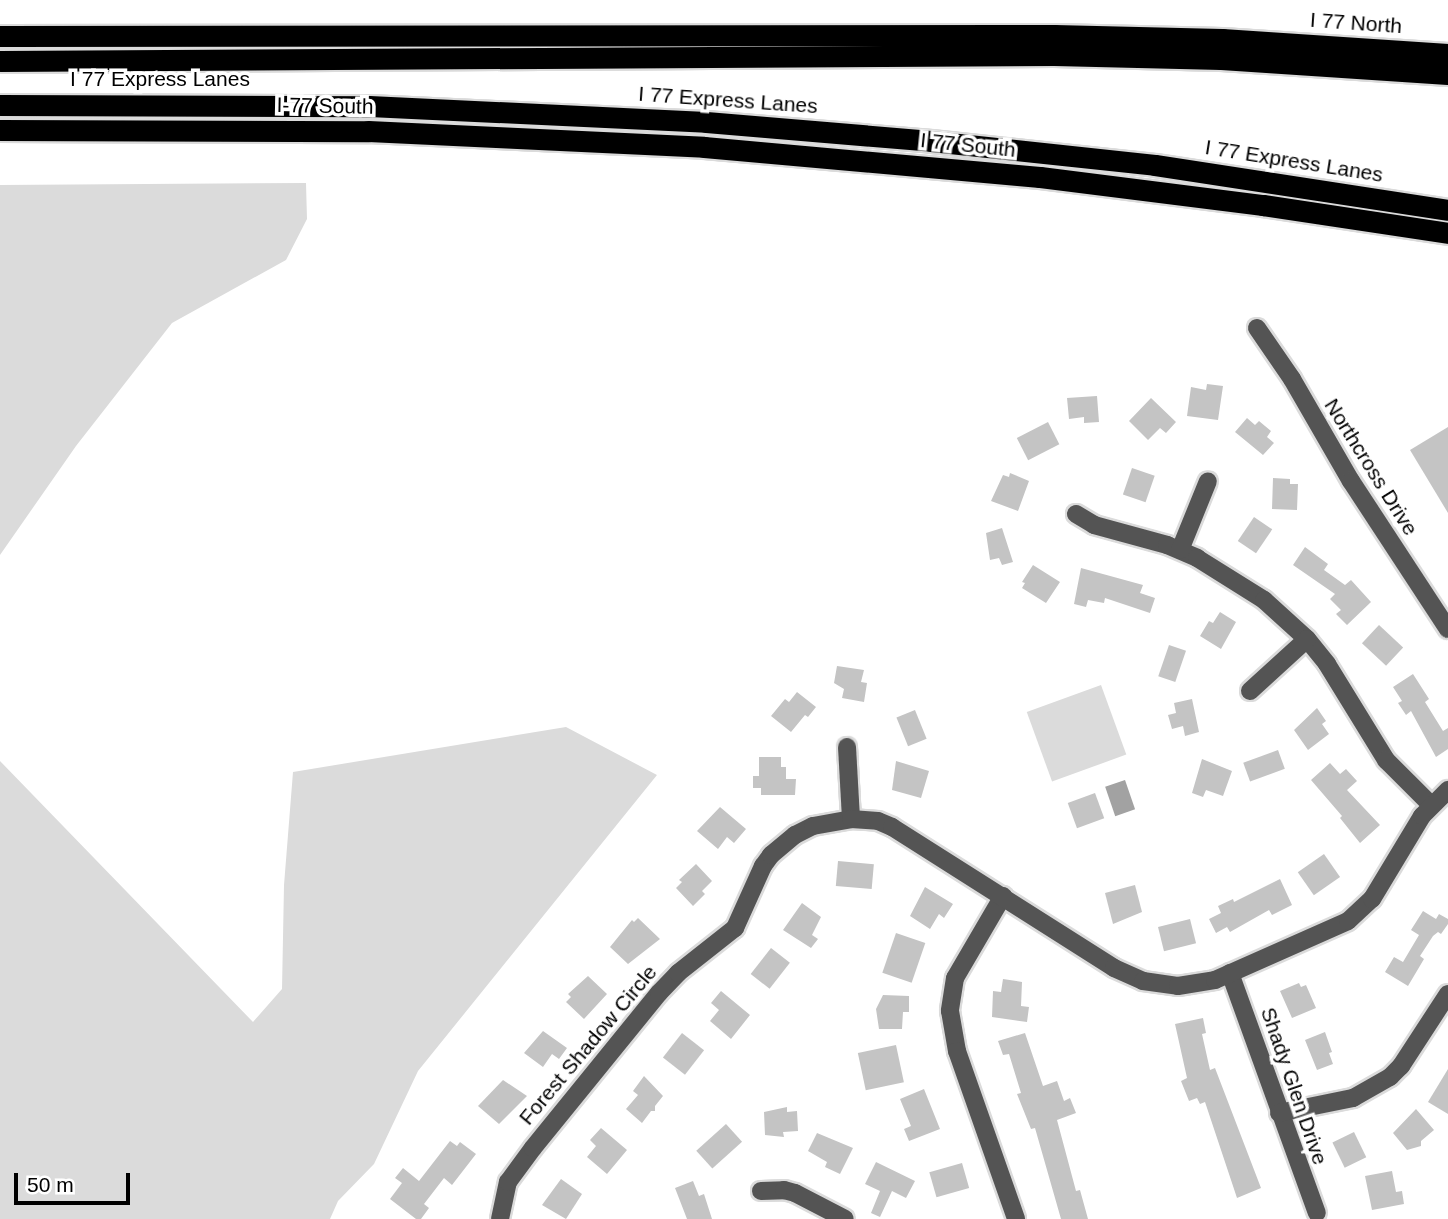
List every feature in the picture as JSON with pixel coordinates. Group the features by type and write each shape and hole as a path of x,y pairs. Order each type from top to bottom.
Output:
{"highway":[{"name":"I 77 North","path":"0,36 1030,35 1222,39 1448,54"},
{"name":"I 77 Express Lanes","path":"0,61 1054,54 1221,59 1448,74"},
{"name":"I 77 Express Lanes","path":"0,105 256,104 594,115 906,138 1266,180 1448,210"},
{"path":"256,104 481,135"},
{"name":"I-77 South","path":"0,130 255,129 481,135"},
{"name":"I 77 South","path":"481,135 705,147 953,168 1152,190 1448,233"}],"street":[{"name":"Northcross Drive","path":"1257,328 1292,379 1351,481 1448,629"},
{"path":"1180,550 1208,481"},
{"path":"1076,514 1094,525 1180,550 1245,586 1307,639 1327,664 1386,760 1430,804"},
{"path":"1250,691 1307,639"},
{"path":"847,747 850,819"},
{"name":"Forest Shadow Circle","path":"500,1219 508,1182 533,1148 659,993 678,973 735,928 763,866 772,855 783,844 813,826 850,819 878,821 1003,896 1114,968 1143,981 1187,985 1230,973 1348,922 1372,899 1430,804 1448,790"},
{"path":"1003,896 956,978 950,1012 957,1051 1011,1218"},
{"name":"Shady Glen Drive","path":"1230,973 1317,1213"},
{"path":"1279,1113 1353,1098 1390,1077 1401,1066 1448,994"},
{"path":"761,1191 784,1190 794,1193 845,1219"}],"shaded area":[{"path":"306,183 307,219 286,260 172,323 76,446 0,555 0,185"},
{"path":"1101,685 1126,755 1052,782 1027,712"},
{"path":"566,727 657,775 418,1071 374,1164 338,1201 330,1219 0,1219 0,761 253,1022 282,989 284,885 293,772"},
{"path":"1125,780 1135,809 1115,816 1105,787"}],"building":[{"path":"1207,384 1223,386 1218,420 1187,416 1191,387 1206,390"},
{"path":"1097,396 1099,422 1084,423 1084,417 1069,419 1067,398"},
{"path":"1151,398 1176,422 1166,433 1160,428 1148,440 1129,421"},
{"path":"1247,418 1255,425 1259,421 1271,431 1267,437 1274,443 1263,455 1235,432"},
{"path":"1048,422 1059,444 1028,460 1017,438"},
{"path":"1448,427 1448,513 1410,450"},
{"path":"1132,468 1155,476 1146,502 1123,494"},
{"path":"1010,473 1029,481 1018,511 991,501 1003,475 1009,477"},
{"path":"1273,478 1290,479 1290,484 1298,484 1297,510 1272,509"},
{"path":"1254,517 1272,529 1256,553 1238,541"},
{"path":"1002,528 1013,562 1002,565 999,558 990,560 986,533"},
{"path":"1305,547 1328,564 1324,570 1345,585 1351,580 1371,602 1347,625 1336,614 1341,610 1330,599 1335,594 1293,565"},
{"path":"1033,565 1060,582 1046,603 1022,588 1025,583 1022,582"},
{"path":"1081,568 1143,585 1140,593 1155,598 1150,613 1105,598 1104,603 1088,600 1086,607 1074,604"},
{"path":"1220,612 1236,622 1221,649 1200,636 1209,621 1213,623"},
{"path":"1379,625 1403,648 1386,666 1362,643"},
{"path":"1169,645 1186,651 1175,682 1158,676"},
{"path":"837,666 864,670 861,682 867,683 864,702 842,698 844,689 834,683"},
{"path":"1413,674 1429,699 1425,702 1443,731 1448,728 1448,749 1436,757 1411,711 1406,715 1398,703 1402,701 1393,687"},
{"path":"797,692 816,707 808,717 805,715 791,732 771,716 785,699 789,702"},
{"path":"1192,699 1199,732 1185,736 1183,726 1172,729 1168,715 1176,713 1174,703"},
{"path":"1317,708 1326,721 1322,724 1329,734 1308,750 1294,730"},
{"path":"915,710 927,739 908,746 896,717"},
{"path":"1278,750 1285,769 1250,781 1243,763"},
{"path":"759,757 781,757 781,767 786,767 786,779 796,779 795,795 761,795 761,788 753,788 753,776 759,776"},
{"path":"1202,759 1232,771 1223,796 1206,790 1203,797 1192,793"},
{"path":"896,761 929,771 921,798 892,790"},
{"path":"1330,763 1340,774 1346,769 1357,781 1347,790 1380,825 1360,843 1340,818 1342,816 1311,780"},
{"path":"1095,793 1104,818 1077,828 1068,803"},
{"path":"720,807 746,829 734,843 727,837 718,849 697,831"},
{"path":"1324,854 1340,877 1314,895 1298,872"},
{"path":"838,861 874,864 872,889 836,886"},
{"path":"696,864 712,881 702,891 705,894 693,906 676,888 682,882 679,880"},
{"path":"1280,879 1292,905 1272,915 1269,910 1230,932 1227,927 1216,933 1209,919 1221,913 1218,906 1233,899 1234,902"},
{"path":"1135,885 1142,912 1113,924 1105,893"},
{"path":"925,887 953,904 944,918 939,914 930,929 910,916"},
{"path":"802,903 821,917 812,935 818,939 811,948 783,930"},
{"path":"1423,911 1436,919 1439,914 1448,919 1448,924 1441,934 1438,932 1433,936 1420,956 1424,959 1408,986 1385,972 1394,957 1403,962 1419,935 1411,930"},
{"path":"638,918 660,939 628,964 610,947 632,920 634,922"},
{"path":"1190,919 1196,943 1164,951 1158,927"},
{"path":"896,933 925,943 912,983 882,973"},
{"path":"771,948 790,963 770,989 751,974"},
{"path":"588,976 607,994 584,1019 566,1002 571,997 568,994"},
{"path":"1003,979 1022,982 1021,1006 1029,1007 1027,1022 992,1017 993,991 1001,992"},
{"path":"1299,983 1301,987 1306,985 1316,1008 1292,1018 1280,991"},
{"path":"721,991 750,1015 731,1039 710,1021 719,1010 711,1003"},
{"path":"883,995 909,996 909,1012 903,1012 902,1029 879,1029 876,1009"},
{"path":"1203,1018 1206,1033 1202,1034 1210,1070 1215,1068 1261,1188 1237,1198 1205,1102 1200,1104 1197,1098 1189,1101 1181,1081 1187,1078 1175,1024"},
{"path":"543,1031 567,1048 559,1059 552,1054 543,1067 524,1053"},
{"path":"1325,1032 1333,1064 1317,1070 1305,1040"},
{"path":"682,1033 704,1050 685,1075 663,1057"},
{"path":"1025,1033 1043,1086 1057,1081 1064,1101 1070,1098 1076,1113 1057,1120 1076,1191 1080,1190 1088,1219 1061,1219 1035,1128 1031,1129 1017,1094 1021,1093 1009,1054 1003,1055 998,1041"},
{"path":"896,1045 904,1082 866,1090 858,1053"},
{"path":"1448,1069 1448,1114 1428,1102"},
{"path":"644,1076 663,1096 655,1106 655,1111 651,1111 642,1123 626,1109 638,1095 633,1091"},
{"path":"503,1080 527,1096 499,1124 478,1106"},
{"path":"924,1089 940,1129 909,1141 904,1129 911,1126 900,1099"},
{"path":"787,1107 787,1112 797,1111 798,1131 783,1132 784,1137 765,1135 764,1112"},
{"path":"1416,1109 1434,1130 1421,1141 1421,1146 1407,1150 1393,1133"},
{"path":"726,1124 742,1142 712,1169 696,1151"},
{"path":"601,1128 627,1150 607,1174 587,1157 596,1146 590,1140"},
{"path":"1354,1132 1366,1157 1345,1168 1332,1143"},
{"path":"817,1133 853,1148 840,1174 825,1167 827,1162 808,1151"},
{"path":"450,1141 457,1146 460,1142 476,1154 452,1185 444,1178 424,1204 429,1208 421,1219 416,1219 390,1199 402,1183 395,1178 403,1168 419,1181"},
{"path":"876,1162 915,1181 906,1198 892,1191 880,1217 871,1213 880,1191 865,1184"},
{"path":"962,1163 969,1188 936,1197 929,1172"},
{"path":"1392,1171 1396,1192 1402,1191 1404,1204 1372,1210 1365,1176"},
{"path":"561,1179 582,1194 566,1219 542,1205"},
{"path":"693,1181 699,1196 704,1194 712,1219 687,1219 675,1188"}]}
